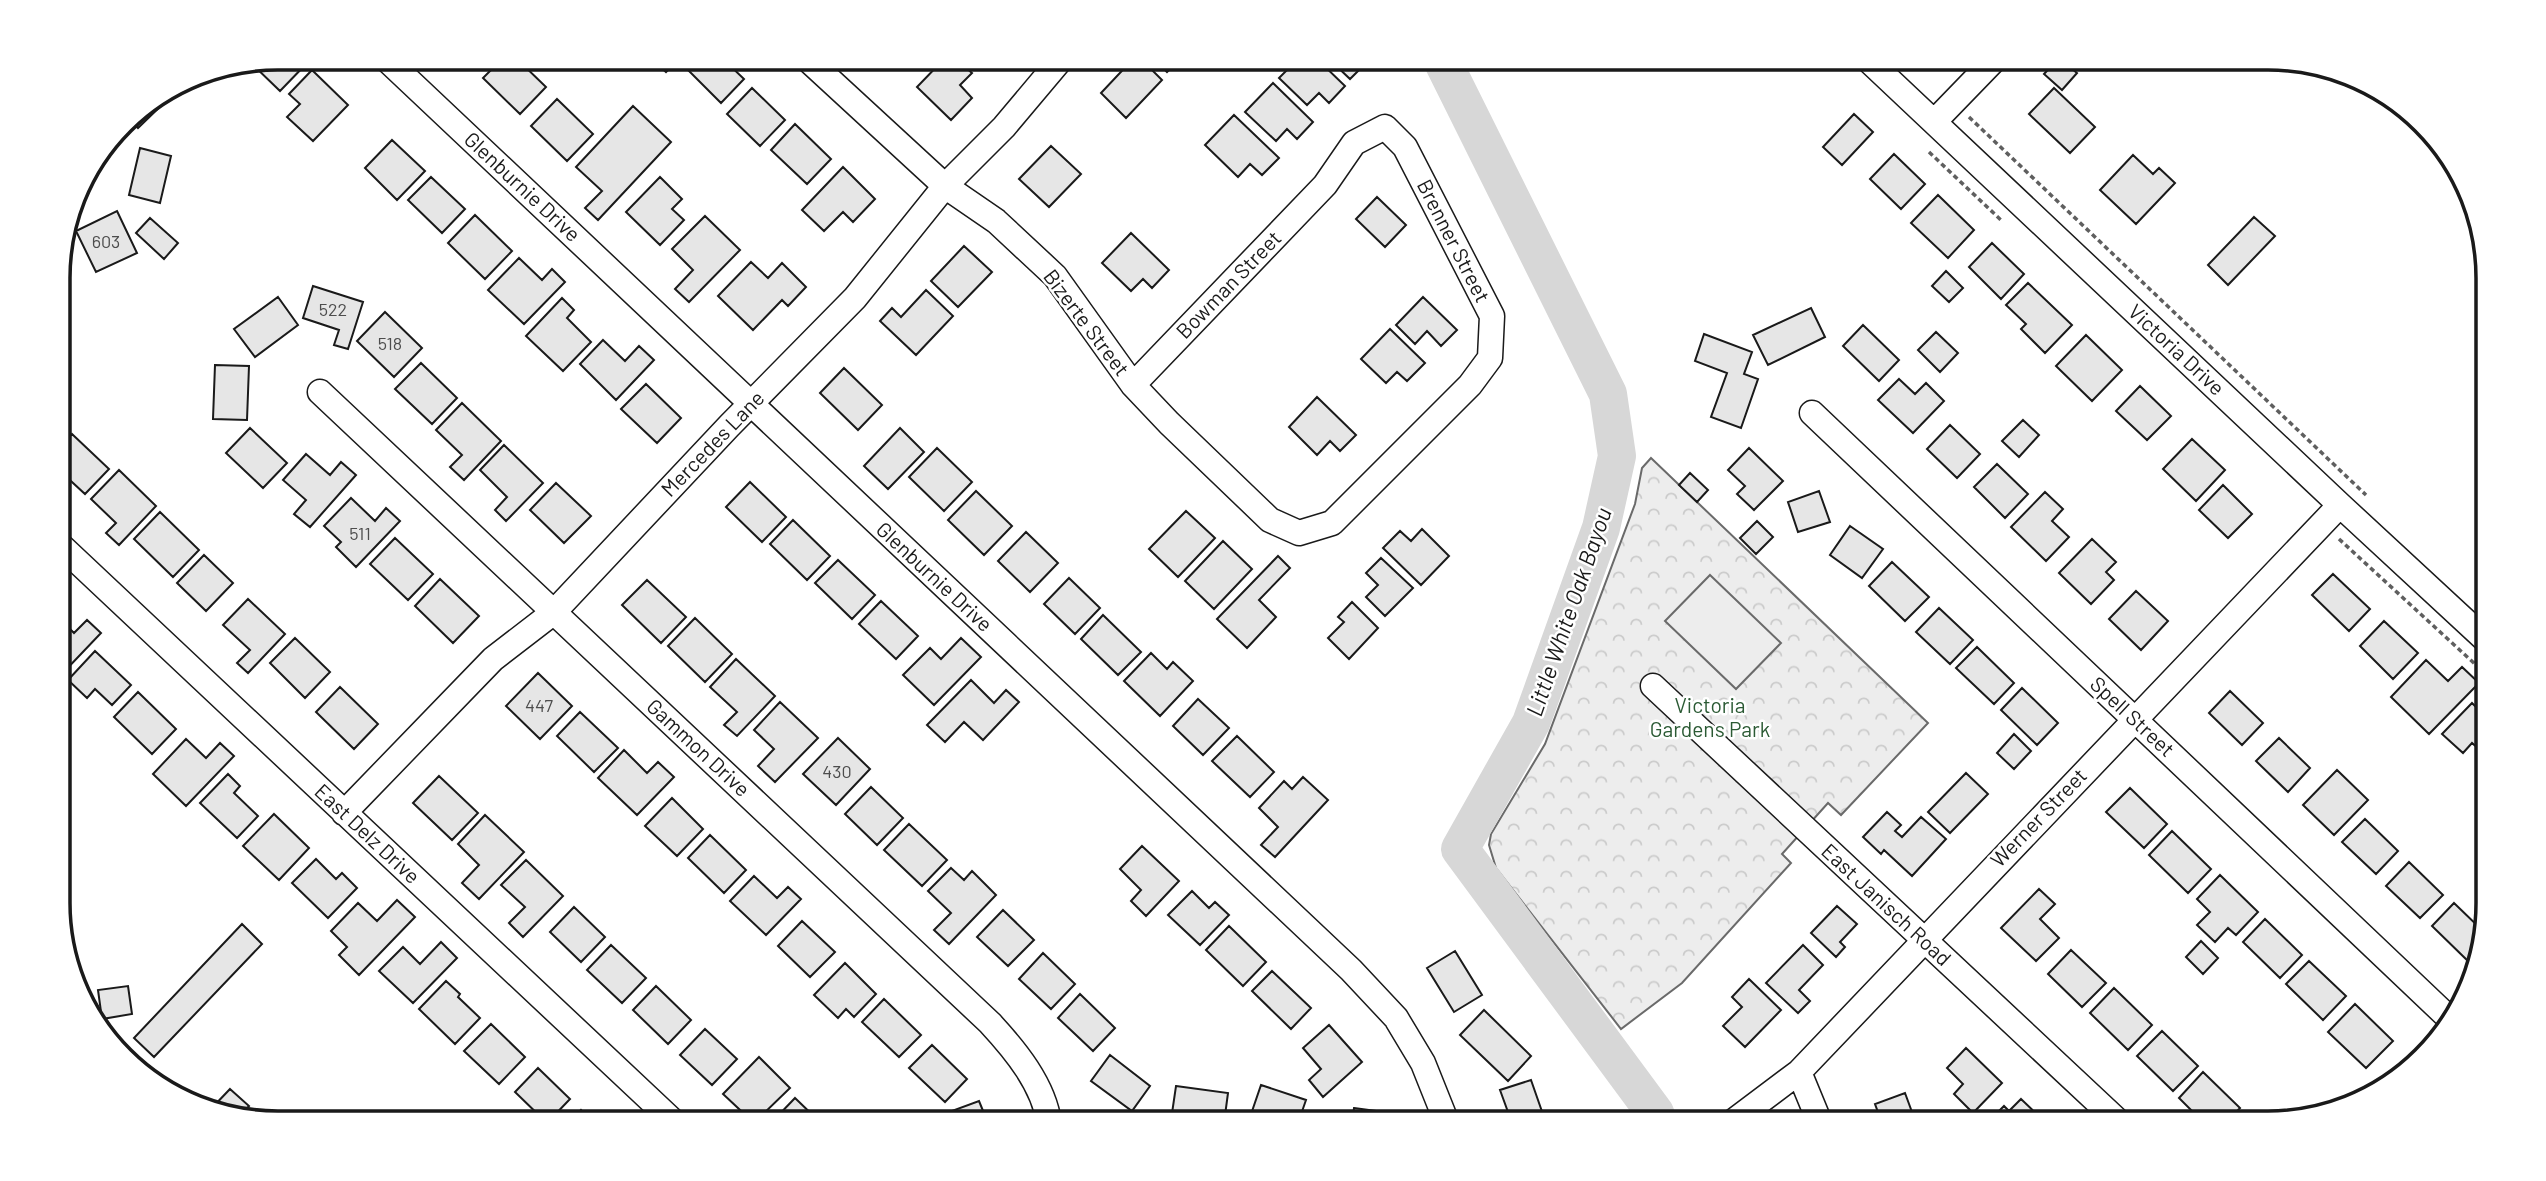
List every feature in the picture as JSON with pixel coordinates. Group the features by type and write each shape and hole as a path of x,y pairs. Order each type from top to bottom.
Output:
{"street":[{"name":"Glenburnie Drive","path":"397,70 1352,970 1396,1018 1423,1063 1442,1111"},
{"name":"Bizerte Street","path":"819,70 945,186 996,221 1055,276 1133,385 1270,520 1299,533 1332,523 1368,487"},
{"name":"Mercedes Lane","path":"344,813 493,659 554,612 855,298 945,186 1004,127 1052,70"},
{"name":"Victoria Drive","path":"1883,70 1934,122 2476,632"},
{"path":"1934,122 1984,70"},
{"name":"Brenner Street","path":"1325,185 1354,143 1385,127 1405,147 1492,316 1490,358 1477,376 1368,487"},
{"name":"Bowman Street","path":"1133,385 1325,185"},
{"name":"Gammon Drive","path":"320,392 990,1023 1014,1048 1035,1085 1045,1111"},
{"name":"Spell Street","path":"1812,413 2444,1013"},
{"name":"Werner Street","path":"1747,1111 1799,1072 2340,505"},
{"name":"East Delz Drive","path":"70,554 662,1111"},
{"name":"East Janisch Road","path":"1653,686 2107,1111"},
{"path":"1799,1072 1814,1111"}],"path":[{"path":"1965,113 2366,495"}],"green space":[{"name":"Victoria Gardens Park","path":"1651,458 1928,723 1841,815 1828,803 1782,854 1791,863 1682,983 1621,1029 1496,868 1489,845 1491,834 1545,744 1635,504 1642,468"},
{"path":"1710,575 1781,643 1736,689 1665,621"}],"building":[{"path":"300,70 280,91 260,71"},
{"path":"312,70 348,105 313,141 287,117 300,104 289,94"},
{"path":"491,70 528,70 546,87 520,114 483,78"},
{"path":"688,70 735,70 744,79 721,103"},
{"path":"933,70 969,70 972,73 960,85 972,98 951,120 917,87"},
{"path":"1123,70 1152,70 1162,80 1126,118 1101,93"},
{"path":"1287,70 1328,70 1345,86 1329,103 1319,93 1307,105 1279,78"},
{"path":"1341,70 1359,70 1350,79"},
{"path":"2048,70 2073,70 2077,73 2062,90 2044,74"},
{"path":"1273,83 1313,122 1297,139 1287,129 1276,141 1245,112"},
{"path":"752,88 785,120 760,146 727,114"},
{"path":"2054,88 2095,127 2070,153 2029,114"},
{"path":"557,99 593,134 567,161 531,126"},
{"path":"633,106 671,142 598,220 585,208 602,191 576,167"},
{"path":"159,108 138,128 136,126"},
{"path":"1854,114 1873,132 1842,165 1823,147"},
{"path":"1234,115 1279,158 1262,175 1250,164 1238,177 1205,145"},
{"path":"795,124 831,159 807,184 771,150"},
{"path":"392,140 425,171 397,200 365,168"},
{"path":"1051,146 1081,174 1049,207 1019,179"},
{"path":"140,148 171,156 160,203 129,195"},
{"path":"1894,154 1925,184 1901,209 1870,179"},
{"path":"2133,155 2153,174 2159,168 2175,183 2136,224 2100,190"},
{"path":"843,167 875,199 853,222 843,212 824,231 802,210"},
{"path":"431,177 465,209 442,233 408,200"},
{"path":"660,177 682,199 672,209 684,220 660,245 626,212"},
{"path":"1938,195 1974,230 1948,258 1911,223"},
{"path":"1377,197 1406,225 1385,247 1356,219"},
{"path":"117,211 137,253 96,272 76,231"},
{"path":"475,215 512,251 485,279 448,243"},
{"path":"705,216 740,250 689,302 675,289 693,270 672,249"},
{"path":"2254,217 2275,236 2228,285 2208,265"},
{"path":"150,218 178,243 164,259 136,233"},
{"path":"1131,233 1169,270 1152,288 1143,279 1131,291 1102,263"},
{"path":"1992,243 2024,274 2001,299 1969,267"},
{"path":"964,246 992,272 958,307 931,281"},
{"path":"519,258 542,280 552,269 565,282 524,324 488,290"},
{"path":"751,262 768,278 782,263 806,287 788,306 782,300 753,330 718,296"},
{"path":"1946,271 1963,288 1949,302 1932,286"},
{"path":"2028,283 2072,325 2045,353 2021,329 2026,324 2006,305"},
{"path":"313,286 363,302 348,349 334,345 339,330 303,318"},
{"path":"926,290 953,316 916,355 880,321 892,308 901,317"},
{"path":"278,297 298,325 255,357 234,329"},
{"path":"1423,297 1457,330 1441,346 1427,331 1415,344 1396,325"},
{"path":"562,298 574,310 567,318 591,342 563,371 526,336"},
{"path":"1811,308 1825,337 1768,365 1753,335"},
{"path":"385,312 422,348 394,377 357,341"},
{"path":"1863,325 1899,360 1879,381 1843,346"},
{"path":"1390,329 1425,363 1407,381 1397,372 1386,383 1361,359"},
{"path":"1936,332 1958,353 1940,372 1918,350"},
{"path":"1704,334 1752,352 1744,374 1758,379 1741,428 1711,417 1727,373 1695,361"},
{"path":"2086,335 2122,370 2092,401 2056,366"},
{"path":"603,340 625,361 639,346 654,360 616,400 580,364"},
{"path":"421,363 457,398 432,424 395,389"},
{"path":"215,365 249,366 247,420 213,419"},
{"path":"844,368 882,405 858,430 820,393"},
{"path":"1899,379 1915,394 1926,383 1944,401 1913,433 1878,400"},
{"path":"646,384 681,418 657,443 621,409"},
{"path":"2140,386 2171,416 2147,440 2116,411"},
{"path":"1317,397 1356,435 1340,451 1330,441 1317,455 1289,427"},
{"path":"462,403 501,441 464,480 450,467 462,455 436,430"},
{"path":"2023,420 2039,435 2019,457 2002,441"},
{"path":"1950,425 1980,454 1957,478 1927,449"},
{"path":"250,428 287,463 263,488 226,453"},
{"path":"900,428 924,452 888,489 864,466"},
{"path":"72,434 109,469 85,494 70,480"},
{"path":"2192,439 2225,470 2196,501 2163,469"},
{"path":"504,445 543,483 506,521 495,510 507,497 480,470"},
{"path":"937,448 972,482 944,511 909,477"},
{"path":"1749,448 1783,481 1754,510 1737,494 1745,486 1728,470"},
{"path":"306,454 330,475 341,462 356,475 310,527 294,514 306,500 283,480"},
{"path":"1997,464 2028,494 2005,518 1974,487"},
{"path":"119,470 156,506 119,545 106,533 116,523 91,499"},
{"path":"1690,473 1708,490 1697,502 1679,485"},
{"path":"750,482 786,517 762,542 726,507"},
{"path":"556,483 591,516 564,543 530,510"},
{"path":"2223,485 2252,514 2228,538 2199,510"},
{"path":"976,491 1012,526 984,555 948,520"},
{"path":"1819,491 1830,522 1798,532 1788,502"},
{"path":"2045,492 2063,509 2052,521 2069,537 2046,561 2011,527"},
{"path":"351,498 375,521 386,508 400,521 356,567 336,547 341,542 324,526"},
{"path":"1186,511 1215,538 1178,577 1149,549"},
{"path":"160,512 199,550 173,577 134,539"},
{"path":"793,520 830,556 807,580 770,544"},
{"path":"1757,521 1773,537 1756,554 1740,538"},
{"path":"1850,526 1883,549 1862,578 1830,555"},
{"path":"1422,529 1449,556 1421,585 1383,548 1400,531 1411,541"},
{"path":"1026,532 1058,563 1030,592 998,561"},
{"path":"395,538 433,574 408,600 370,564"},
{"path":"2092,539 2116,562 2106,572 2114,580 2091,604 2059,573"},
{"path":"1223,541 1252,569 1214,609 1185,581"},
{"path":"204,555 233,583 206,611 177,583"},
{"path":"1278,556 1290,568 1259,600 1276,617 1247,648 1217,619"},
{"path":"1381,558 1413,588 1385,616 1366,597 1378,585 1366,573"},
{"path":"838,560 875,595 852,619 815,583"},
{"path":"1892,562 1929,597 1905,621 1869,586"},
{"path":"2333,574 2370,609 2349,631 2312,595"},
{"path":"1069,578 1100,608 1075,634 1044,604"},
{"path":"440,579 479,616 453,643 415,606"},
{"path":"647,580 686,617 661,643 622,605"},
{"path":"2136,591 2168,621 2141,650 2109,619"},
{"path":"248,599 285,634 248,673 237,663 250,650 223,625"},
{"path":"881,601 918,636 896,659 859,624"},
{"path":"1352,602 1378,628 1349,659 1328,638 1344,622 1338,617"},
{"path":"1939,608 1973,640 1950,664 1916,632"},
{"path":"1103,615 1141,652 1118,675 1081,639"},
{"path":"695,618 732,654 705,682 668,646"},
{"path":"87,620 101,633 70,666 70,629 74,633"},
{"path":"2384,621 2418,653 2393,679 2360,646"},
{"path":"295,638 330,672 305,698 270,663"},
{"path":"961,638 981,657 934,705 903,675 930,648 941,659"},
{"path":"1977,647 2014,683 1994,704 1956,668"},
{"path":"95,651 131,685 112,705 95,689 87,698 70,682 70,678"},
{"path":"1151,653 1167,669 1173,662 1193,681 1160,716 1124,681"},
{"path":"736,659 775,696 737,736 724,725 737,712 710,687"},
{"path":"2426,660 2448,681 2462,667 2476,680 2476,686 2429,734 2391,697"},
{"path":"538,673 572,706 540,739 506,706"},
{"path":"971,680 994,703 1006,690 1019,702 983,740 964,722 945,742 927,725"},
{"path":"340,687 378,724 354,749 316,712"},
{"path":"2022,688 2058,723 2037,745 2001,710"},
{"path":"2230,691 2263,723 2242,745 2209,713"},
{"path":"138,692 176,729 152,754 114,717"},
{"path":"1198,699 1229,728 1203,755 1173,726"},
{"path":"780,702 818,738 775,782 758,766 774,749 754,730"},
{"path":"2472,703 2476,707 2476,746 2472,743 2463,753 2442,734"},
{"path":"580,712 618,748 594,772 557,736"},
{"path":"2014,734 2031,751 2014,769 1997,753"},
{"path":"1237,736 1274,772 1250,797 1212,761"},
{"path":"838,738 870,769 836,805 803,774"},
{"path":"2279,738 2310,768 2288,792 2256,761"},
{"path":"186,739 206,758 220,743 234,756 186,806 153,774"},
{"path":"624,750 647,773 658,762 674,777 637,815 598,778"},
{"path":"2337,770 2368,800 2334,835 2303,805"},
{"path":"1966,773 1988,794 1950,833 1928,812"},
{"path":"228,774 240,786 234,793 258,816 237,838 200,803"},
{"path":"439,776 478,813 452,840 413,803"},
{"path":"1303,777 1328,800 1275,857 1261,845 1278,827 1259,808 1284,781 1292,789"},
{"path":"871,787 903,818 877,845 845,814"},
{"path":"2130,788 2167,824 2144,848 2106,812"},
{"path":"672,798 703,829 677,856 645,826"},
{"path":"1887,812 1901,825 1895,831 1902,837 1921,817 1946,839 1912,876 1884,850 1881,854 1863,837"},
{"path":"274,814 309,848 279,880 243,846"},
{"path":"485,815 524,852 479,899 462,883 479,865 458,844"},
{"path":"2365,819 2398,851 2376,874 2342,842"},
{"path":"909,824 947,860 922,886 884,850"},
{"path":"2172,831 2211,869 2188,893 2149,855"},
{"path":"710,835 746,870 724,893 688,858"},
{"path":"1142,846 1179,881 1146,916 1131,901 1141,890 1120,869"},
{"path":"316,859 336,879 342,873 357,888 328,918 292,883"},
{"path":"526,860 563,896 523,937 509,923 525,907 501,885"},
{"path":"2409,862 2443,895 2420,918 2386,886"},
{"path":"951,868 964,880 972,871 996,895 949,944 934,930 951,913 928,891"},
{"path":"2220,875 2258,912 2236,935 2228,928 2215,942 2197,925 2210,912 2197,899"},
{"path":"754,876 777,898 788,887 801,899 766,935 730,901"},
{"path":"2039,889 2055,904 2040,919 2059,938 2036,961 2001,928"},
{"path":"1192,891 1209,908 1215,902 1229,915 1200,945 1168,915"},
{"path":"397,900 415,917 359,975 339,955 347,947 331,931 358,903 377,921"},
{"path":"2454,903 2475,923 2468,961 2432,926"},
{"path":"1837,906 1857,924 1840,942 1845,947 1836,957 1811,933"},
{"path":"574,907 605,937 581,962 550,932"},
{"path":"1003,910 1034,940 1008,966 977,937"},
{"path":"2265,919 2302,955 2280,978 2243,942"},
{"path":"802,921 835,952 810,977 778,946"},
{"path":"242,924 262,944 154,1057 134,1038"},
{"path":"1229,926 1266,962 1243,986 1206,950"},
{"path":"2201,941 2218,958 2203,974 2186,957"},
{"path":"441,942 457,958 413,1003 379,971 403,947 420,964"},
{"path":"611,945 646,978 622,1003 587,970"},
{"path":"1803,945 1823,965 1799,990 1810,1001 1798,1013 1766,983"},
{"path":"2071,950 2106,983 2082,1007 2048,974"},
{"path":"1455,951 1482,995 1454,1012 1427,968"},
{"path":"1043,953 1075,984 1051,1009 1019,979"},
{"path":"2309,961 2346,996 2323,1020 2286,984"},
{"path":"845,963 876,994 854,1017 846,1009 838,1018 814,995"},
{"path":"1272,971 1311,1008 1291,1029 1252,991"},
{"path":"1749,979 1781,1010 1745,1047 1723,1026 1742,1007 1732,997"},
{"path":"446,981 480,1018 455,1044 419,1009"},
{"path":"128,986 132,1014 105,1018 101,1012 98,990"},
{"path":"656,986 691,1020 668,1044 633,1010"},
{"path":"2114,988 2152,1025 2128,1050 2090,1013"},
{"path":"1080,994 1115,1028 1093,1051 1058,1018"},
{"path":"884,999 921,1035 899,1057 862,1022"},
{"path":"2355,1004 2393,1041 2366,1068 2328,1032"},
{"path":"1484,1010 1531,1056 1508,1081 1460,1035"},
{"path":"491,1024 525,1057 499,1084 464,1051"},
{"path":"1329,1025 1362,1062 1323,1097 1309,1080 1321,1069 1303,1048"},
{"path":"705,1029 737,1059 712,1085 680,1055"},
{"path":"2162,1031 2198,1066 2173,1091 2137,1056"},
{"path":"932,1045 967,1079 945,1102 909,1068"},
{"path":"1966,1048 2002,1083 1975,1111 1971,1111 1954,1094 1963,1084 1947,1068"},
{"path":"1110,1055 1150,1086 1132,1111 1091,1081"},
{"path":"759,1057 790,1088 766,1111 741,1111 723,1094"},
{"path":"538,1068 570,1099 558,1111 535,1111 515,1092"},
{"path":"2203,1072 2240,1108 2237,1111 2192,1111 2179,1098"},
{"path":"1531,1080 1542,1111 1508,1111 1500,1090"},
{"path":"1261,1085 1306,1100 1302,1111 1252,1111"},
{"path":"1176,1086 1228,1093 1226,1111 1172,1111"},
{"path":"230,1089 249,1106 247,1108 218,1102"},
{"path":"1905,1093 1912,1111 1878,1111 1875,1104"},
{"path":"795,1098 809,1111 783,1111"},
{"path":"2021,1099 2034,1111 2009,1111"},
{"path":"979,1101 983,1111 952,1111"},
{"path":"1354,1108 1377,1111 1354,1111"}],"waterway":[{"name":"Little White Oak Bayou","path":"1447,70 1608,394 1617,456 1601,528 1531,723 1460,849 1654,1111"}]}
